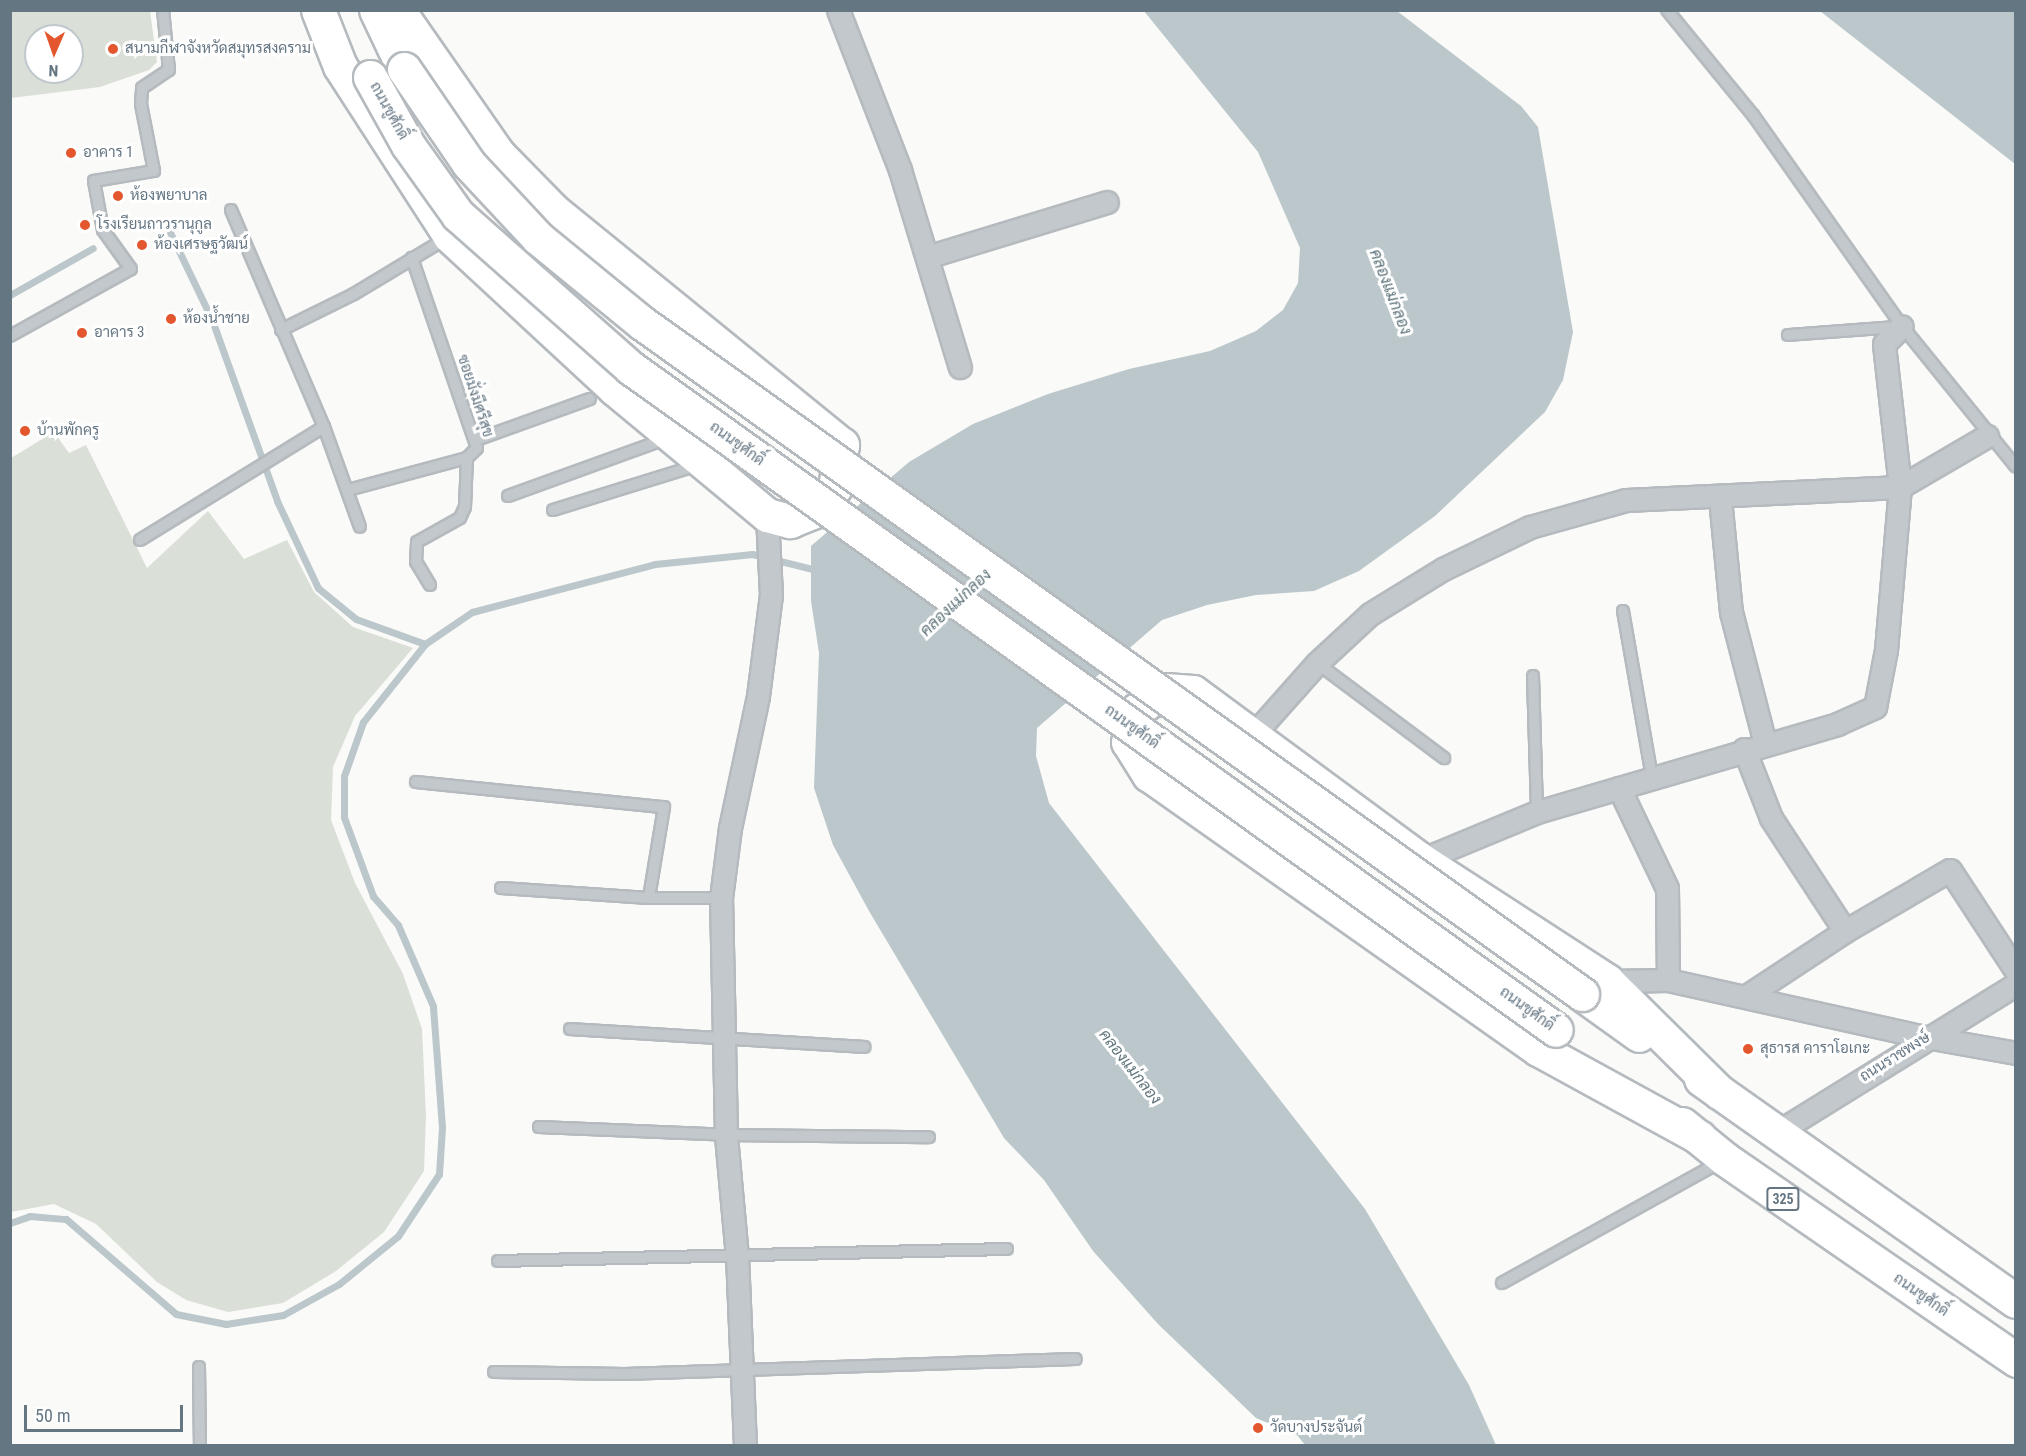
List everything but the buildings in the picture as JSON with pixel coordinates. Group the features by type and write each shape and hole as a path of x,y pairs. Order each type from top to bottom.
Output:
{"main road":[{"path":"318,10 340,66 450,236 614,388 704,463 769,527 812,512 835,487 842,445 554,211 498,154 398,10"},
{"name":"ถนนชูศักดิ์","path":"333,10 408,145 458,215 631,368 1556,1030 1700,1137 1725,1159 2016,1360"},
{"path":"376,10 404,69 469,164 538,238 642,323 1594,988"},
{"path":"1700,1137 1538,1049 1149,775 1128,742 1138,709 1165,690 1193,692 1594,988 1719,1092 2016,1301"}],"street":[{"path":"838,10 900,170 960,367"},
{"path":"927,257 1107,202"},
{"path":"1421,860 1537,812 1744,749 1837,724 1875,707 1886,650 1900,487 1884,344 1902,326"},
{"path":"1253,735 1317,663 1370,614 1443,569 1530,527 1626,500 1720,498 1900,487 1987,436"},
{"path":"1720,498 1731,612 1765,743"},
{"path":"745,1446 744,1370 726,1136 721,898 730,828 758,696 771,595 769,527"},
{"path":"1744,749 1771,818 1845,931"},
{"path":"1619,788 1667,888 1668,980"},
{"path":"1745,997 1845,931 1950,870 2016,971"},
{"path":"1594,988 1668,980 1926,1037 2016,1053"},
{"name":"ถนนราชพงษ์","path":"1776,1133 1926,1037 2016,984"}],"lane":[{"path":"10,336 130,269 103,230 93,181 154,171 141,104 142,88 169,70 163,10"},
{"path":"1667,10 1753,115 1902,326 1987,436 2016,467"},
{"path":"231,210 324,427 360,527"},
{"path":"281,330 354,294 450,236"},
{"name":"ซอยมั่งมีศรีสุข","path":"412,258 476,440 477,448 467,458"},
{"path":"1788,335 1902,326"},
{"path":"476,440 590,399"},
{"path":"140,540 278,453 324,427"},
{"path":"508,496 674,436"},
{"path":"348,490 467,458 465,507 460,518 417,542 416,562 430,585"},
{"path":"553,510 704,463"},
{"path":"1623,611 1652,778"},
{"path":"1317,663 1444,758"},
{"path":"1533,676 1537,812"},
{"path":"416,782 664,807 649,898"},
{"path":"501,888 649,898 721,898"},
{"path":"570,1029 864,1047"},
{"path":"539,1127 726,1136 929,1137"},
{"path":"1502,1283 1725,1159"},
{"path":"498,1261 1007,1249"},
{"path":"494,1372 625,1374 1076,1359"},
{"path":"199,1366 200,1446"}],"shaded area":[{"name":"สนามกีฬาจังหวัดสมุทรสงคราม","path":"10,11 150,11 157,62 149,70 100,87 11,98"},
{"path":"54,432 69,453 86,445 147,568 208,511 244,559 287,540 314,592 353,627 413,648 355,716 333,767 331,820 355,883 403,974 422,1029 426,1116 424,1171 384,1232 336,1271 283,1303 228,1312 186,1300 157,1282 96,1224 54,1204 11,1212 11,458"}],"water":[{"name":"คลองแม่กลอง","path":"1144,11 1397,11 1521,106 1538,127 1573,332 1563,380 1545,412 1435,516 1359,571 1314,591 1256,595 1207,605 1162,620 1037,728 1036,756 1049,803 1365,1209 1469,1385 1496,1445 1305,1445 1297,1435 1256,1418 1158,1324 1093,1251 1044,1180 1004,1138 869,911 833,845 814,788 819,653 811,601 811,546 909,462 973,424 1048,394 1129,369 1210,351 1256,331 1283,310 1298,283 1300,248 1258,152"},
{"path":"1820,11 2015,11 2015,164"}],"waterway":[{"path":"166,224 212,320 277,501 318,588 356,619 425,644"},
{"path":"10,295 93,248"},
{"path":"10,1223 30,1216 66,1219 176,1314 226,1324 283,1315 339,1284 398,1236 439,1174 442,1127 433,1006 398,925 373,896 344,817 344,776 363,722 425,644 472,612 655,564 752,554 820,571"}],"place":[{"name":"สนามกีฬาจังหวัดสมุทรสงคราม","path":"113,49"},
{"name":"อาคาร 1","path":"71,153"},
{"name":"ห้องพยาบาล","path":"118,196"},
{"name":"โรงเรียนถาวรานุกูล","path":"85,225"},
{"name":"ห้องเศรษฐวัฒน์","path":"142,245"},
{"name":"ห้องน้ำชาย","path":"171,319"},
{"name":"อาคาร 3","path":"82,333"},
{"name":"บ้านพักครู","path":"25,431"},
{"name":"สุธารส คาราโอเกะ","path":"1748,1049"},
{"name":"วัดบางประจันต์","path":"1258,1428"}]}
